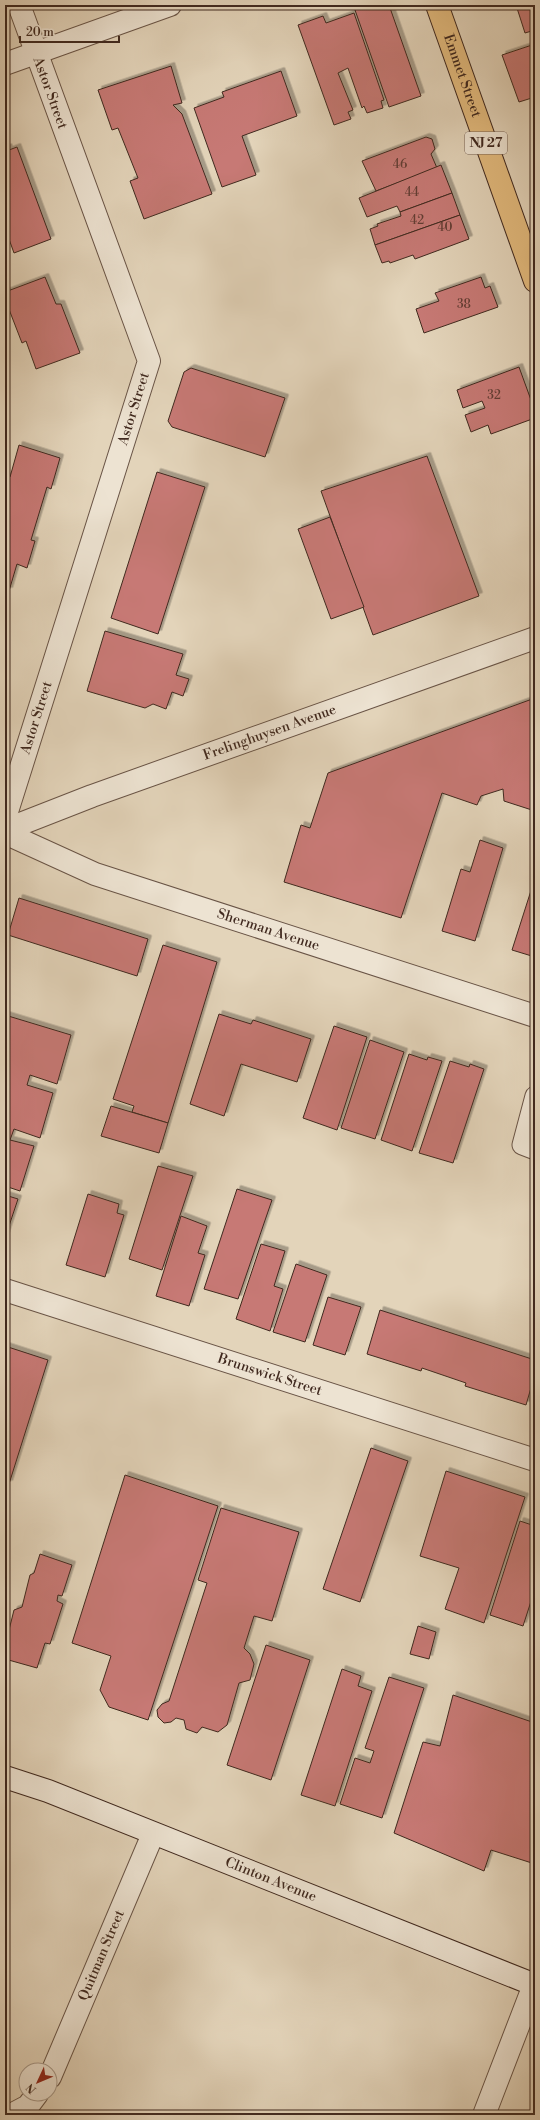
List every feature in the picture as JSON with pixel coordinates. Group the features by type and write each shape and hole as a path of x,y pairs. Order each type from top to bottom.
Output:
{"main road":[{"name":"Emmet Street","path":"436,5 535,281"}],"street":[{"name":"Astor Street","path":"5,818 149,361 19,5"},
{"path":"5,64 170,5"},
{"name":"Frelinghuysen Avenue","path":"5,830 92,796 535,638"},
{"name":"Sherman Avenue","path":"5,833 95,874 535,1016"},
{"name":"Brunswick Street","path":"5,1290 535,1460"},
{"name":"Clinton Avenue","path":"5,1777 48,1791 535,1985"},
{"name":"Quitman Street","path":"56,2062 153,1834"},
{"path":"484,2115 535,1985"},
{"path":"11,2115 28,2106 31,2102"}],"lane":[{"path":"535,1096 522,1145 535,1150"}],"building":[{"path":"368,5 389,5 421,96 389,107 355,10"},
{"path":"516,5 535,5 535,30 525,33"},
{"path":"354,13 384,100 381,101 383,108 367,113 364,106 362,108 348,68 338,73 353,110 348,112 351,119 334,125 298,25 323,16 326,23"},
{"path":"535,44 535,97 519,102 502,55"},
{"path":"171,66 182,103 173,105 182,114 212,194 144,219 130,181 138,178 118,128 112,130 98,90"},
{"path":"281,71 297,116 242,136 256,175 222,187 194,108 224,97 222,92"},
{"path":"426,137 432,139 435,149 431,154 437,168 376,191 362,161"},
{"path":"8,147 9,150 17,147 51,239 14,253 5,228 5,149"},
{"path":"441,165 452,193 400,212 397,206 367,217 359,198"},
{"path":"452,193 460,215 375,245 370,229 378,226 377,224 401,216 400,212"},
{"path":"460,215 469,239 415,259 413,255 390,263 389,261 382,263 375,245"},
{"path":"45,277 56,304 61,304 80,353 36,369 26,341 22,343 5,299 5,292"},
{"path":"481,277 485,288 490,286 498,307 424,333 416,309 439,301 435,293"},
{"path":"519,367 535,411 535,418 491,434 488,425 471,432 465,415 485,408 482,401 463,408 457,390"},
{"path":"191,368 285,398 265,457 172,427 168,421 184,372"},
{"path":"19,445 60,458 51,489 47,487 31,540 35,541 27,568 17,564 9,591 5,590 5,476 10,477"},
{"path":"427,456 479,596 373,635 321,491"},
{"path":"157,472 205,487 158,634 111,618"},
{"path":"330,517 364,607 331,619 298,529"},
{"path":"105,631 183,654 176,675 189,679 183,696 172,692 166,709 153,704 145,708 87,691"},
{"path":"535,698 535,811 504,801 503,789 481,796 477,805 442,793 401,918 284,882 301,825 310,828 328,773"},
{"path":"480,840 503,848 475,941 442,931 461,869 470,872"},
{"path":"535,878 535,957 512,950"},
{"path":"19,898 148,939 137,976 8,935"},
{"path":"163,945 217,962 168,1123 132,1112 134,1106 113,1099"},
{"path":"219,1014 251,1024 253,1020 311,1039 297,1082 241,1064 224,1116 190,1104"},
{"path":"5,1015 71,1035 57,1084 30,1075 27,1085 53,1093 40,1138 14,1129 10,1140 34,1146 20,1191 5,1186"},
{"path":"334,1026 367,1037 337,1130 303,1118"},
{"path":"370,1040 404,1052 375,1139 341,1128"},
{"path":"409,1054 427,1060 428,1057 442,1061 412,1151 381,1140"},
{"path":"450,1061 469,1067 470,1064 484,1069 453,1163 419,1153"},
{"path":"111,1106 168,1123 159,1153 101,1136"},
{"path":"158,1166 193,1176 162,1270 129,1259"},
{"path":"237,1189 272,1200 238,1299 204,1289"},
{"path":"88,1194 119,1204 117,1213 124,1215 105,1277 66,1265"},
{"path":"5,1195 18,1199 5,1238"},
{"path":"181,1216 207,1226 198,1253 205,1255 189,1306 156,1296"},
{"path":"261,1244 285,1251 274,1286 283,1289 270,1331 236,1319"},
{"path":"296,1264 327,1275 305,1342 273,1332"},
{"path":"328,1297 361,1307 345,1355 313,1345"},
{"path":"380,1310 535,1360 535,1374 526,1405 465,1386 466,1383 422,1368 421,1371 367,1354"},
{"path":"5,1346 48,1360 9,1484 5,1483"},
{"path":"371,1448 408,1461 360,1602 323,1589"},
{"path":"446,1471 525,1497 484,1623 445,1609 459,1568 420,1556"},
{"path":"125,1475 218,1506 148,1720 109,1707 100,1690 111,1656 72,1643"},
{"path":"221,1508 299,1532 272,1621 254,1616 244,1648 250,1654 254,1664 250,1680 239,1683 227,1725 218,1732 202,1727 197,1733 186,1729 184,1720 176,1718 171,1722 164,1723 158,1717 157,1710 162,1704 169,1701 207,1583 198,1580"},
{"path":"520,1521 535,1526 535,1589 523,1626 490,1615"},
{"path":"40,1554 72,1565 62,1596 58,1595 57,1601 63,1604 50,1644 45,1643 37,1668 5,1659 5,1646 14,1610 22,1607 30,1575 34,1573"},
{"path":"418,1626 436,1632 429,1659 410,1654"},
{"path":"266,1645 310,1660 271,1780 227,1765"},
{"path":"342,1669 361,1676 358,1686 372,1691 335,1806 301,1795"},
{"path":"389,1677 424,1688 382,1818 340,1804 355,1758 370,1763 374,1751 365,1748"},
{"path":"453,1695 535,1723 535,1864 491,1850 484,1871 394,1833 423,1742 440,1746"}]}
